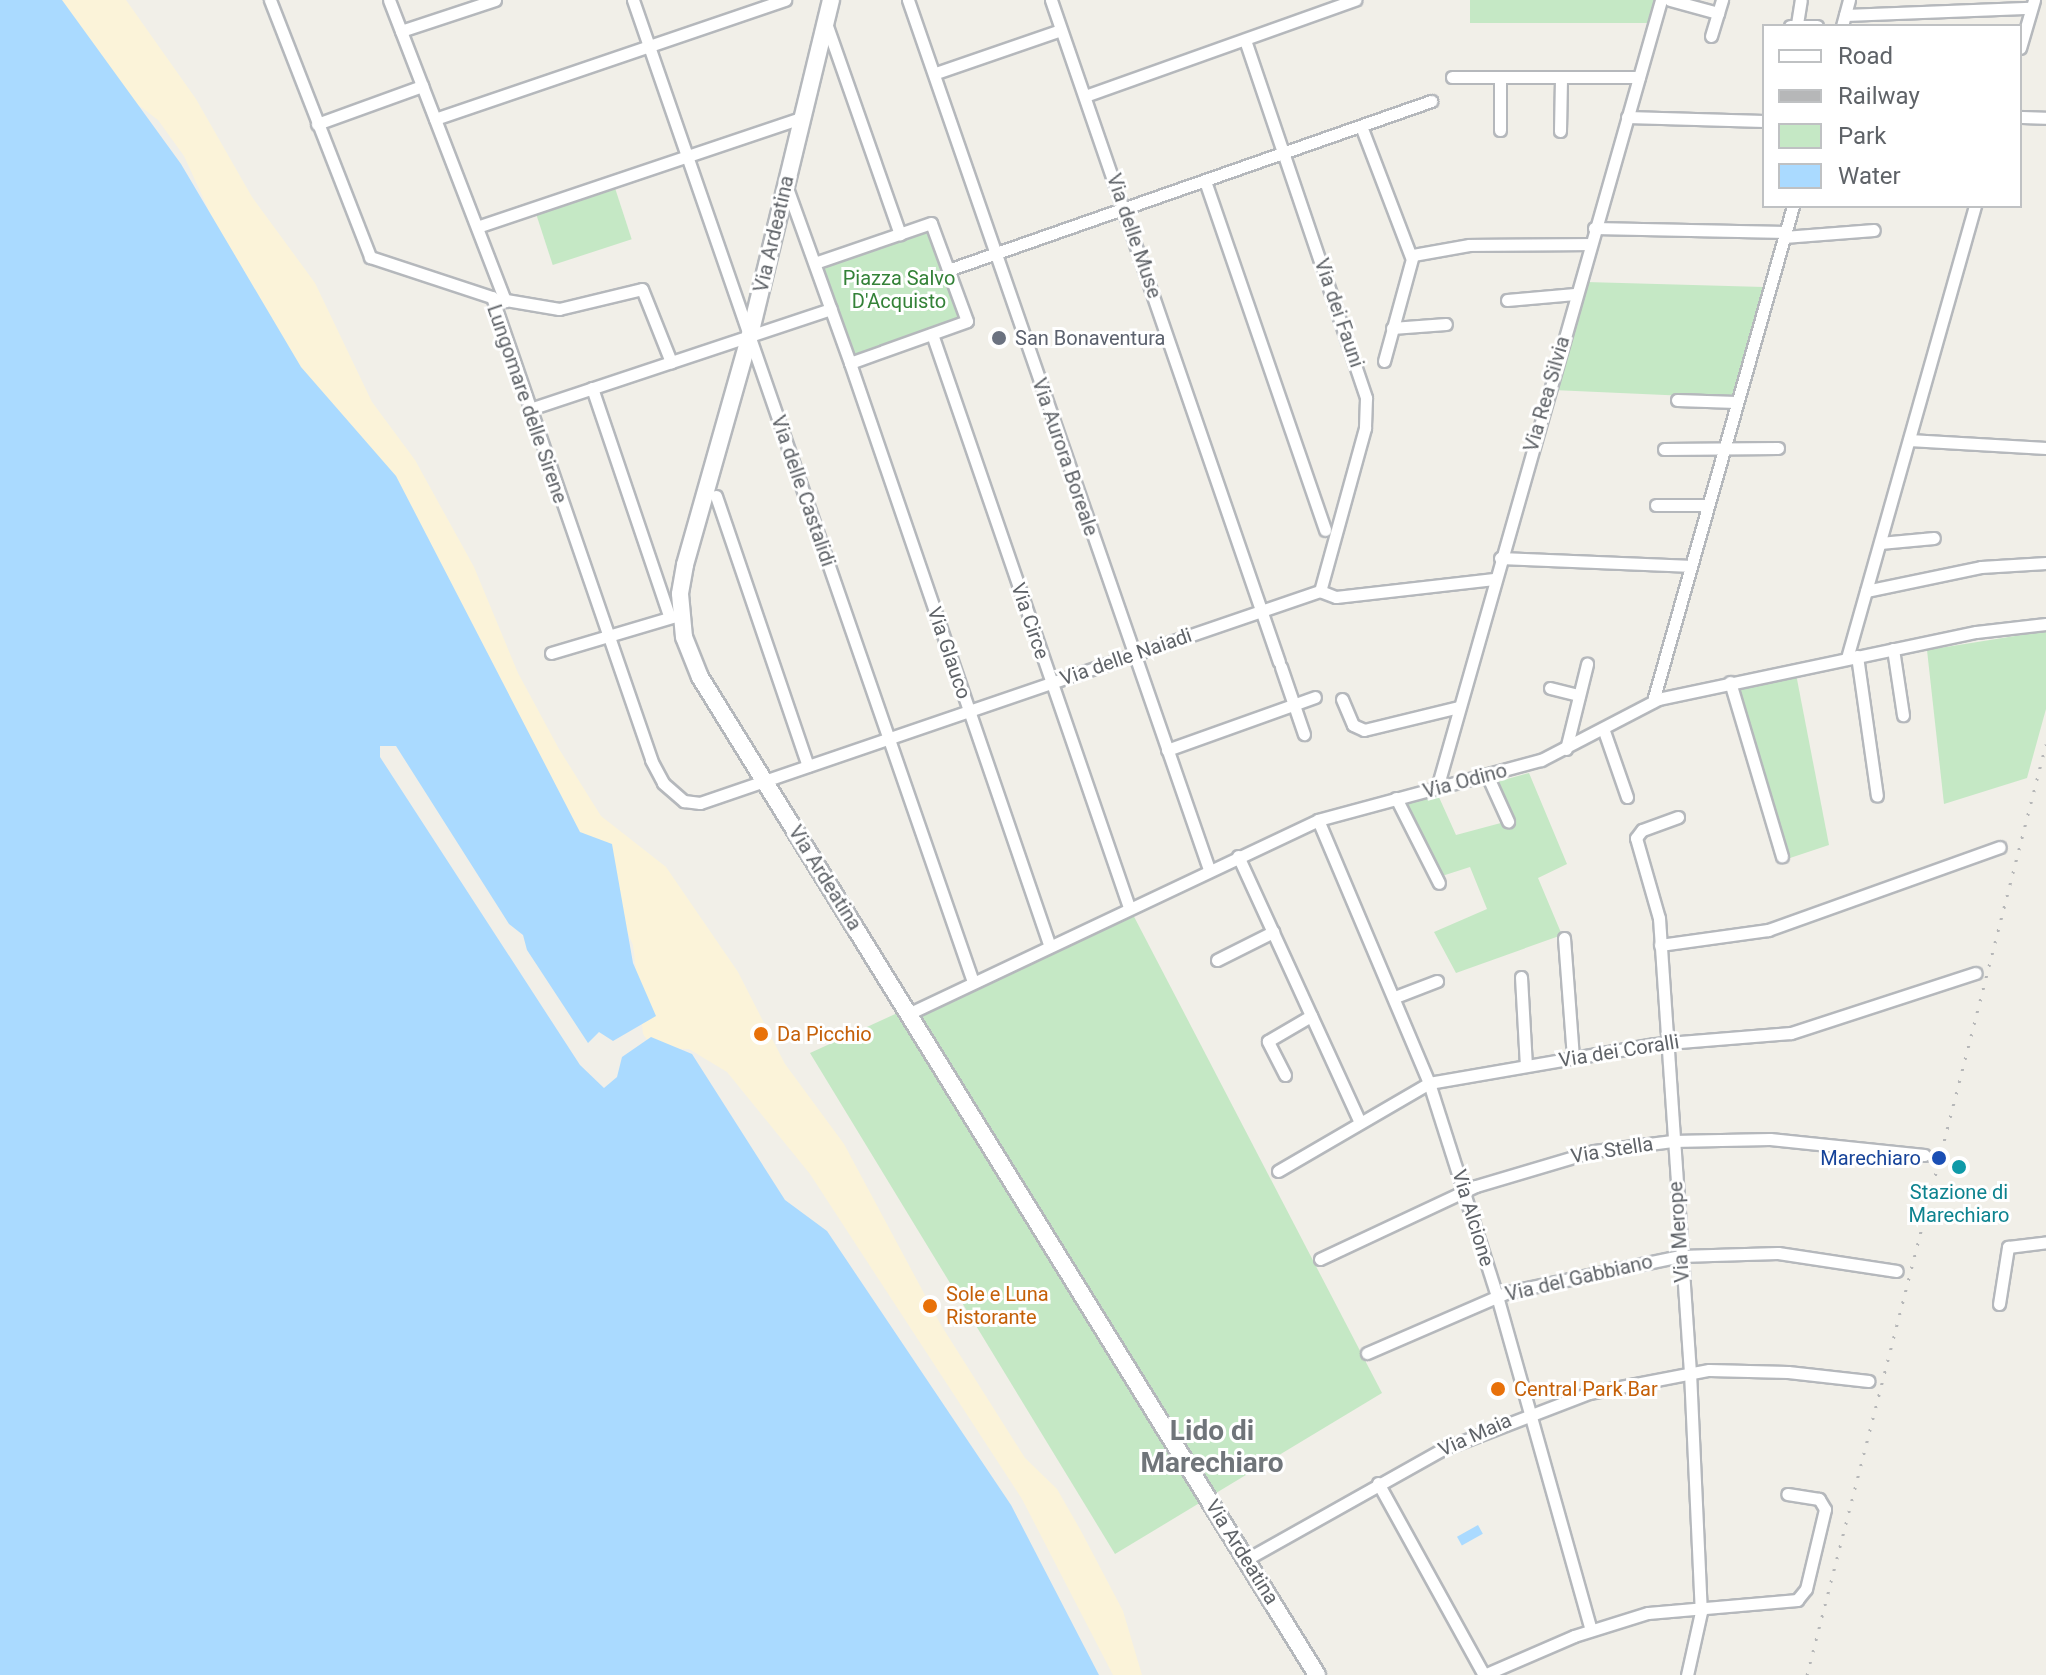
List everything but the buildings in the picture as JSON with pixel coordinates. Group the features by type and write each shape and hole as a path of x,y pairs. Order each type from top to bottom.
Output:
{"main road":[{"name":"Via Ardeatina","path":"831,0 750,335 685,565 675,616 696,669 1317,1675"}],"street":[{"name":"Lungomare delle Sirene","path":"270,0 372,259 492,297 654,766 674,795 697,804 765,781"},
{"path":"389,0 505,301"},
{"path":"401,31 495,0"},
{"name":"Via delle Castalidi","path":"633,0 973,982"},
{"path":"435,119 785,0"},
{"name":"Via Aurora Boreale","path":"908,0 936,73 1133,655 1209,869"},
{"name":"Via delle Muse","path":"1051,0 1304,734"},
{"path":"1085,96 1355,0"},
{"name":"Via Rea Silvia","path":"1437,788 1661,0"},
{"path":"1670,0 1718,13"},
{"path":"1711,36 1722,0"},
{"path":"1794,24 1801,0"},
{"path":"1849,0 1843,21 2032,4 2022,41"},
{"path":"826,23 900,234"},
{"path":"936,73 1061,30"},
{"name":"Via dei Fauni","path":"1245,40 1366,398 1365,428 1320,591"},
{"path":"1452,77 1639,77"},
{"path":"1500,77 1500,130"},
{"path":"1560,131 1561,77"},
{"path":"317,124 422,86"},
{"path":"948,270 1431,101"},
{"path":"477,227 803,117"},
{"path":"1627,117 1762,121"},
{"path":"2022,117 2046,118"},
{"path":"1361,126 1411,257 1384,361"},
{"path":"1205,181 1325,530"},
{"path":"786,185 850,363 967,321 931,223 815,263"},
{"path":"1653,701 1687,566 1792,208"},
{"path":"1877,796 1852,657 1866,591 1974,208"},
{"path":"1594,228 1785,234 1874,230"},
{"path":"1411,257 1462,246 1590,244"},
{"path":"492,297 568,309 642,289 671,362"},
{"path":"1507,300 1575,294"},
{"path":"530,409 831,309"},
{"path":"1392,328 1446,324"},
{"name":"Via Circe","path":"932,334 1129,907"},
{"name":"Via Glauco","path":"850,363 1049,944"},
{"path":"551,653 675,616 592,388"},
{"path":"1677,400 1736,402"},
{"path":"1909,440 2046,448"},
{"path":"1664,449 1721,452 1778,448"},
{"path":"716,496 808,766"},
{"path":"1656,505 1705,505"},
{"path":"1880,543 1934,538"},
{"path":"1500,558 1687,566"},
{"path":"1866,591 1981,567 2046,563"},
{"name":"Via delle Naiadi","path":"765,781 1320,591 1336,597 1494,579"},
{"name":"Via Odino","path":"908,1014 1049,944 1318,820 1487,775 1566,749 1604,731 1653,701 1852,657 2046,624"},
{"path":"1893,649 1903,715"},
{"path":"1566,749 1587,664"},
{"path":"1730,682 1782,856"},
{"path":"1550,688 1579,695"},
{"path":"1167,750 1315,697"},
{"path":"1342,699 1353,725 1364,730 1459,707"},
{"path":"1604,731 1627,797"},
{"path":"1487,775 1508,821"},
{"name":"Via Odino","path":"1396,798 1439,883"},
{"name":"Via Merope","path":"1678,817 1642,830 1636,838 1657,903 1690,1372 1701,1605 1687,1675"},
{"name":"Via Alcione","path":"1318,820 1429,1083 1497,1296 1591,1630"},
{"path":"1660,945 1762,932 2000,847"},
{"path":"1238,856 1360,1122"},
{"path":"1217,960 1273,932"},
{"path":"1564,938 1573,1058"},
{"name":"Via dei Coralli","path":"1278,1171 1429,1083 1666,1043 1791,1033 1976,973"},
{"path":"1521,977 1526,1066"},
{"path":"1395,997 1437,981"},
{"path":"1285,1075 1268,1041 1311,1016"},
{"name":"Via Stella","path":"1320,1259 1465,1191 1563,1158 1672,1141 1808,1140 1924,1155"},
{"path":"1999,1304 2008,1247 2046,1242"},
{"name":"Via del Gabbiano","path":"1367,1353 1497,1296 1562,1278 1680,1256 1778,1253 1897,1271"},
{"name":"Via Maia","path":"1247,1559 1378,1483 1530,1411 1609,1387 1690,1372 1774,1371 1868,1381"},
{"path":"1378,1483 1484,1675 1504,1670 1591,1630 1701,1605 1797,1600 1806,1589 1825,1509 1815,1498 1787,1494"}],"green space":[{"path":"1470,0 1656,0 1656,23 1470,23"},
{"path":"615,188 632,239 553,265 536,214"},
{"name":"Piazza Salvo D'Acquisto","path":"931,223 967,321 851,363 815,265"},
{"path":"1586,282 1764,287 1732,398 1553,390"},
{"path":"2046,631 2046,709 2027,778 1944,804 1927,650"},
{"path":"1796,674 1829,845 1787,859 1737,687"},
{"path":"1529,773 1567,864 1538,878 1562,935 1456,973 1434,932 1487,909 1470,867 1442,876 1405,803 1438,795 1456,835 1512,820 1496,782"},
{"path":"1129,907 1382,1393 1115,1554 810,1053"}],"sand":[{"path":"44,0 126,0 196,99 252,197 315,283 372,402 415,460 474,567 518,673 559,749 601,816 666,867 738,972 785,1064 844,1144 941,1325 1025,1458 1057,1489 1123,1611 1142,1675 1113,1675 1022,1499 810,1174 727,1072 689,1049 653,1048 643,1034 633,945 599,869 247,294 184,156 158,120 110,83"}],"water":[{"path":"0,0 62,0 181,164 301,367 396,476 580,832 612,844 633,963 656,1016 613,1041 599,1032 588,1043 527,950 523,935 509,924 396,746 380,746 380,757 580,1065 604,1088 617,1077 622,1057 651,1037 692,1054 785,1200 827,1231 1011,1505 1099,1675 0,1675"},
{"path":"1478,1525 1483,1534 1462,1545 1457,1537"}],"railway":[{"path":"1807,1675 2046,744"}],"place":[{"name":"San Bonaventura","path":"999,338"},
{"name":"Da Picchio","path":"761,1034"},
{"name":"Marechiaro","path":"1939,1158"},
{"name":"Stazione di Marechiaro","path":"1959,1167"},
{"name":"Sole e Luna Ristorante","path":"930,1306"},
{"name":"Central Park Bar","path":"1498,1389"}],"district":[{"name":"Lido di Marechiaro","path":"1212,1447"}]}
